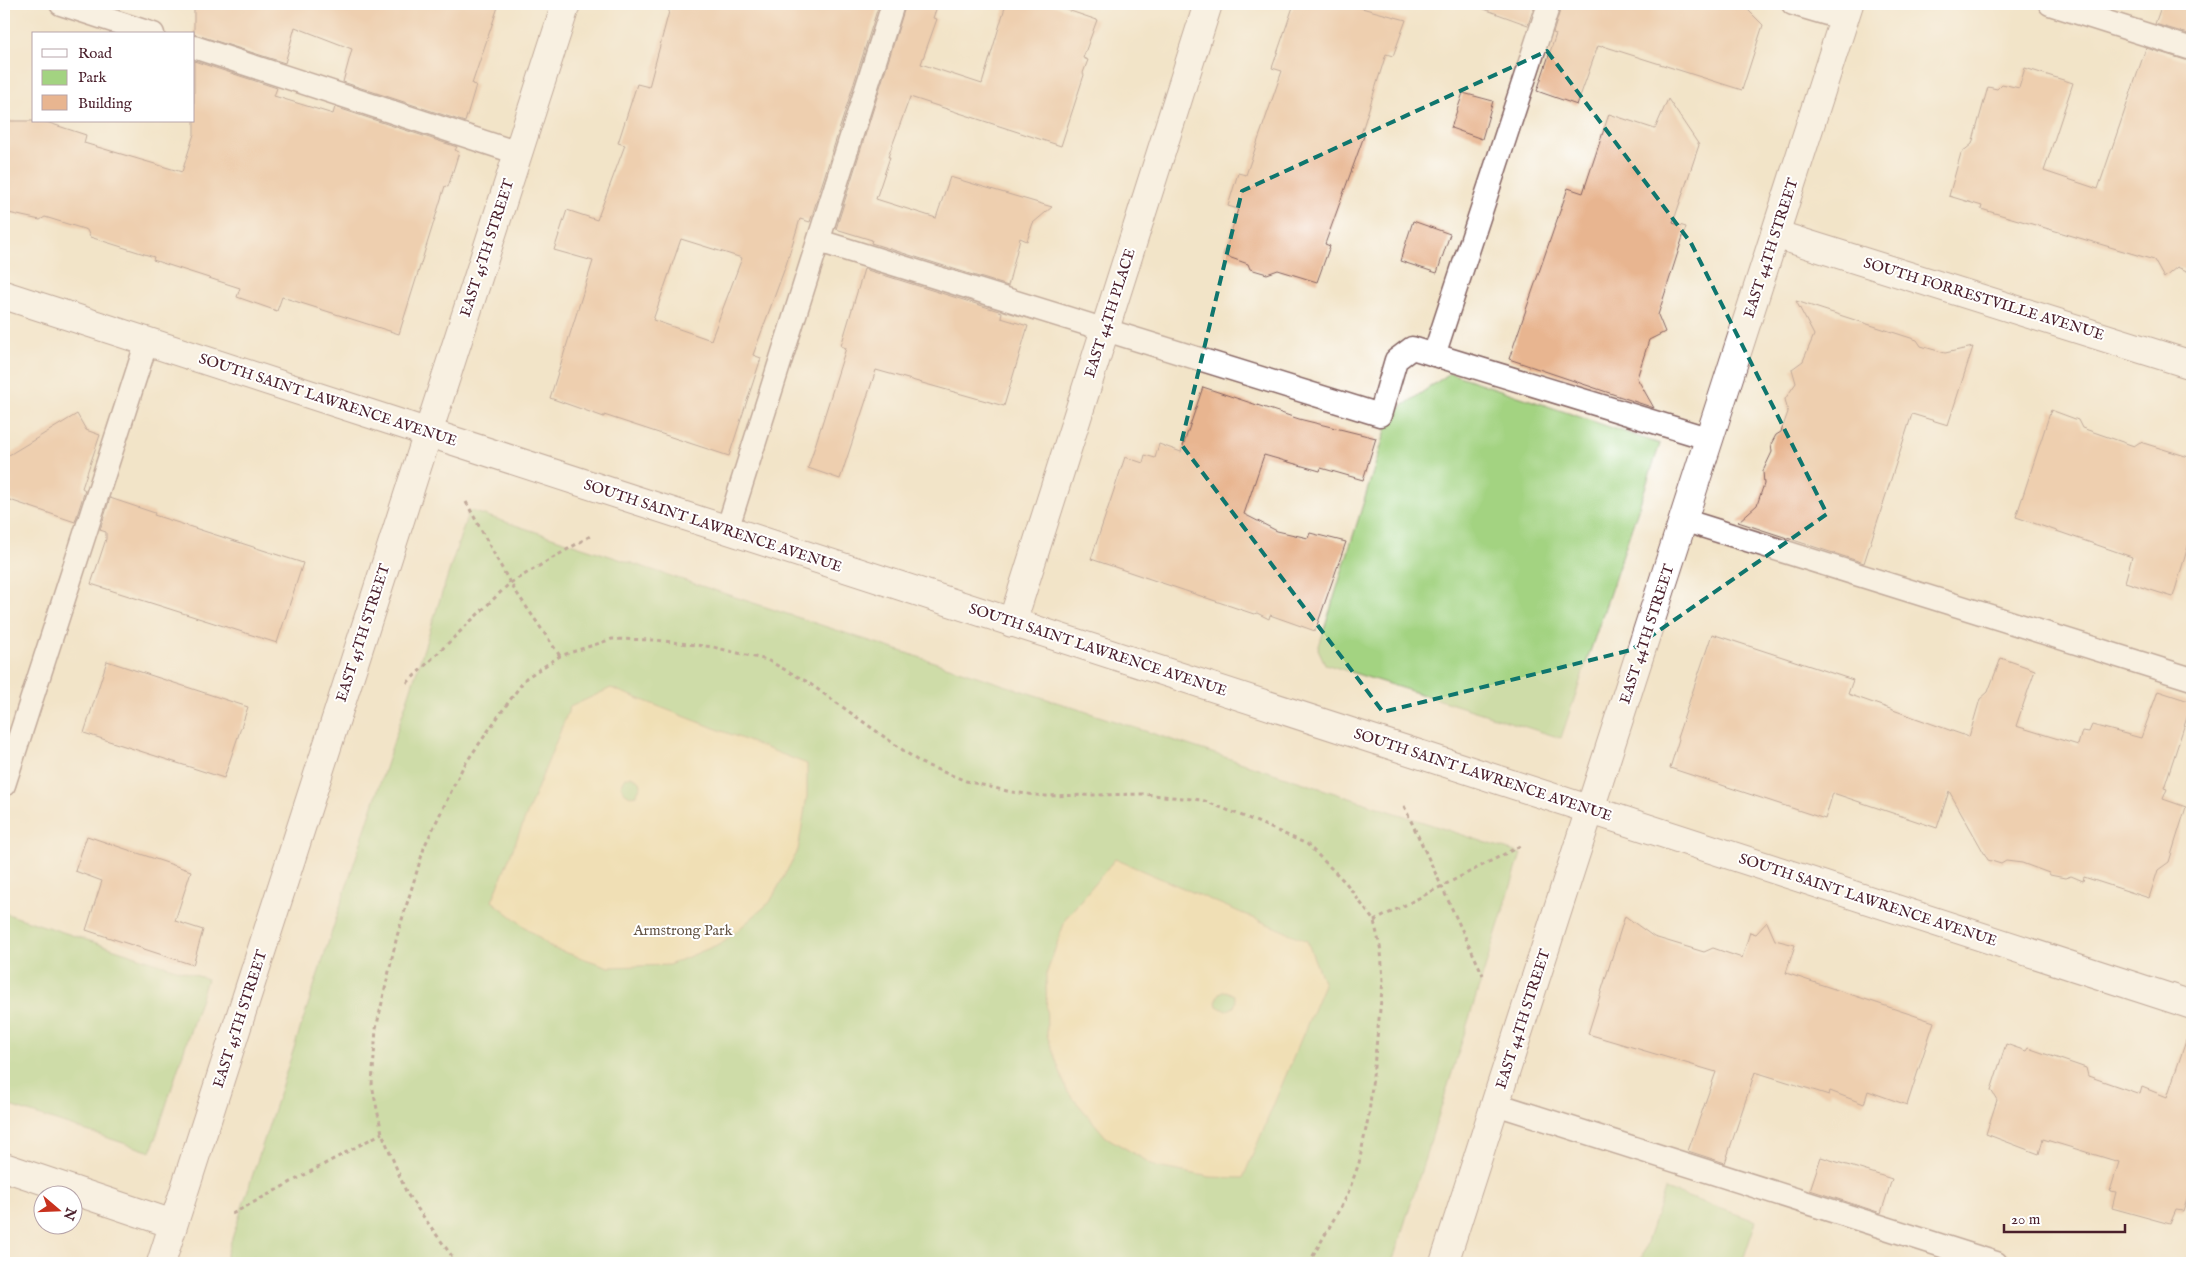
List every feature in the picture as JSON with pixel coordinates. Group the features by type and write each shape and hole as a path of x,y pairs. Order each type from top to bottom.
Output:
{"street":[{"name":"EAST 45TH STREET","path":"161,1263 566,4"},
{"name":"EAST 44TH PLACE","path":"1012,623 1208,4"},
{"name":"EAST 44TH STREET","path":"1444,1263 1847,11"},
{"name":"SOUTH FORRESTVILLE AVENUE","path":"1775,234 2192,365"},
{"name":"SOUTH SAINT LAWRENCE AVENUE","path":"4,295 2192,1005"},
{"path":"4,1167 173,1224"}],"lane":[{"path":"61,4 147,32"},
{"path":"727,530 892,4"},
{"path":"1434,354 1548,4"},
{"path":"1793,4 1847,11"},
{"path":"2050,4 2192,49"},
{"path":"195,47 518,153"},
{"path":"819,240 1380,414 1396,360 1412,348 1710,439"},
{"path":"4,785 11,739 147,341"},
{"path":"1683,520 2192,679"},
{"path":"1496,1104 1996,1263"}],"path":[{"path":"466,502 510,583 560,656"},
{"path":"407,684 510,583 592,535"},
{"path":"457,1263 407,1194 382,1133 372,1086 376,1029 397,936 425,844 463,768 502,711 526,678 560,656 612,639 655,640 714,647 767,660 806,681 921,763 966,781 1011,792 1045,796 1142,794 1202,800 1255,820 1306,844 1346,883 1374,921 1381,951 1383,981 1369,1114 1359,1163 1347,1196 1309,1263"},
{"path":"1404,806 1483,975"},
{"path":"1374,921 1522,845"},
{"path":"232,1214 382,1133"}],"highlighted area":[{"path":"1547,51 1691,243 1827,514 1631,650 1383,712 1181,444 1242,191"}],"green space":[{"path":"1450,373 1660,444 1561,738 1325,664 1318,649 1391,414"},
{"name":"Armstrong Park","path":"469,510 1521,854 1392,1263 224,1263"},
{"path":"4,913 207,979 151,1152 4,1104"},
{"path":"1665,1189 1756,1221 1742,1263 1640,1263"}],"sand":[{"path":"611,688 807,764 807,796 798,850 770,902 724,942 669,965 609,967 552,948 492,901 570,707","holes":["631,776 639,780 641,785 636,795 630,796 624,792 621,786 625,778"]},
{"path":"1115,859 1307,941 1324,984 1243,1178 1210,1177 1157,1167 1106,1137 1067,1091 1047,1035 1046,975 1066,918","holes":["1226,991 1234,995 1236,1001 1234,1007 1226,1011 1217,1006 1216,1000 1219,993"]}],"building":[{"path":"194,4 499,4 472,84 476,85 465,122 343,82 352,49 295,27 285,63 195,34"},
{"path":"671,4 879,4 810,222 800,219 786,265 753,355 761,358 729,456 550,398 593,261 554,250 567,210 597,220 625,145 618,143 637,84 649,87","holes":["681,239 742,258 711,340 653,320"]},
{"path":"906,4 938,4 933,18 937,19 921,64 982,84 1006,4 1050,4 1097,20 1083,58 1088,60 1061,146 910,97 888,157 890,157 876,199 936,218 950,177 1052,207 1033,223 1027,241 1020,238 1008,286 871,243 872,240 836,229"},
{"path":"1294,4 1347,4 1406,20 1393,56 1386,54 1361,134 1364,136 1325,244 1330,246 1317,282 1278,270 1267,274 1250,269 1248,264 1223,255 1238,209 1228,206 1238,173 1246,175 1282,71 1272,68"},
{"path":"1484,4 1535,4 1528,25 1484,9"},
{"path":"1562,4 1742,4 1763,25 1742,90 1598,46 1577,105 1537,91 1556,34 1553,33"},
{"path":"2162,4 2192,4 2192,35 2155,24"},
{"path":"2146,48 2192,62 2192,273 2177,267 2164,278 2154,260 1981,209 1982,206 1949,196 1961,153 1972,144 1988,87 1997,89 2002,84 2019,88 2025,68 2073,83 2044,171 2098,189"},
{"path":"195,61 277,88 274,96 333,114 335,107 457,147 455,150 459,152 448,187 445,186 399,334 282,297 277,311 237,297 240,288 153,260 154,257 90,237 87,230 45,217 40,220 4,212 4,121 46,122 86,135 84,143 182,172 194,134"},
{"path":"1463,93 1493,101 1482,139 1451,128"},
{"path":"1668,99 1699,145 1673,223 1686,227 1658,315 1665,332 1649,340 1637,378 1654,408 1509,359 1568,188 1583,193 1609,114 1655,129"},
{"path":"1413,221 1450,234 1437,273 1400,261"},
{"path":"864,269 1002,312 1001,318 1028,326 1004,406 876,370 840,479 808,468 846,348 841,346"},
{"path":"1796,301 1917,340 1921,346 1945,353 1973,347 1948,425 1912,414 1864,563 1738,522 1757,505 1764,484 1763,471 1772,452 1771,444 1776,435 1781,432 1788,412 1785,399 1796,383 1792,369 1803,361 1814,335"},
{"path":"1203,387 1299,419 1376,438 1363,480 1321,468 1320,471 1264,455 1244,514 1277,531 1308,538 1310,533 1346,542 1315,631 1270,615 1269,619 1257,613 1254,614 1091,559 1125,457 1143,463 1145,455 1155,458 1159,444 1181,452"},
{"path":"2051,410 2078,420 2082,428 2134,446 2140,442 2192,458 2192,533 2173,597 2125,582 2132,557 2016,517"},
{"path":"77,414 86,430 100,435 82,488 85,490 75,522 4,498 4,458"},
{"path":"110,498 155,513 154,515 303,563 277,643 91,584 106,539 106,532 100,530"},
{"path":"1712,634 1853,680 1848,694 1969,737 1980,699 1988,692 2001,658 2035,670 2016,726 2078,745 2082,731 2089,732 2092,725 2141,738 2158,691 2192,702 2164,788 2167,789 2163,799 2186,807 2169,862 2158,870 2149,898 2084,877 2083,881 2071,876 2065,878 2050,875 2022,863 2006,861 2001,864 1988,860 1949,791 1937,828 1833,793 1825,819 1670,768 1679,739 1677,738"},
{"path":"107,661 248,707 224,778 84,733"},
{"path":"87,836 191,871 175,921 203,930 193,965 86,930 102,881 75,871"},
{"path":"1625,916 1654,937 1704,952 1713,948 1742,958 1750,932 1756,934 1767,922 1775,940 1795,945 1786,973 1934,1022 1907,1105 1868,1091 1864,1104 1830,1091 1829,1095 1755,1072 1725,1163 1688,1151 1716,1072 1588,1034"},
{"path":"2187,1038 2192,1039 2192,1183 2183,1211 2176,1210 2170,1224 2112,1208 2116,1192 2110,1191 2119,1162 2043,1139 2039,1154 1986,1134 1997,1100 1991,1090 2006,1044 2026,1051 2028,1048 2086,1068 2088,1076 2140,1094 2142,1087 2167,1097"},
{"path":"1821,1157 1892,1179 1881,1213 1810,1190"}]}
